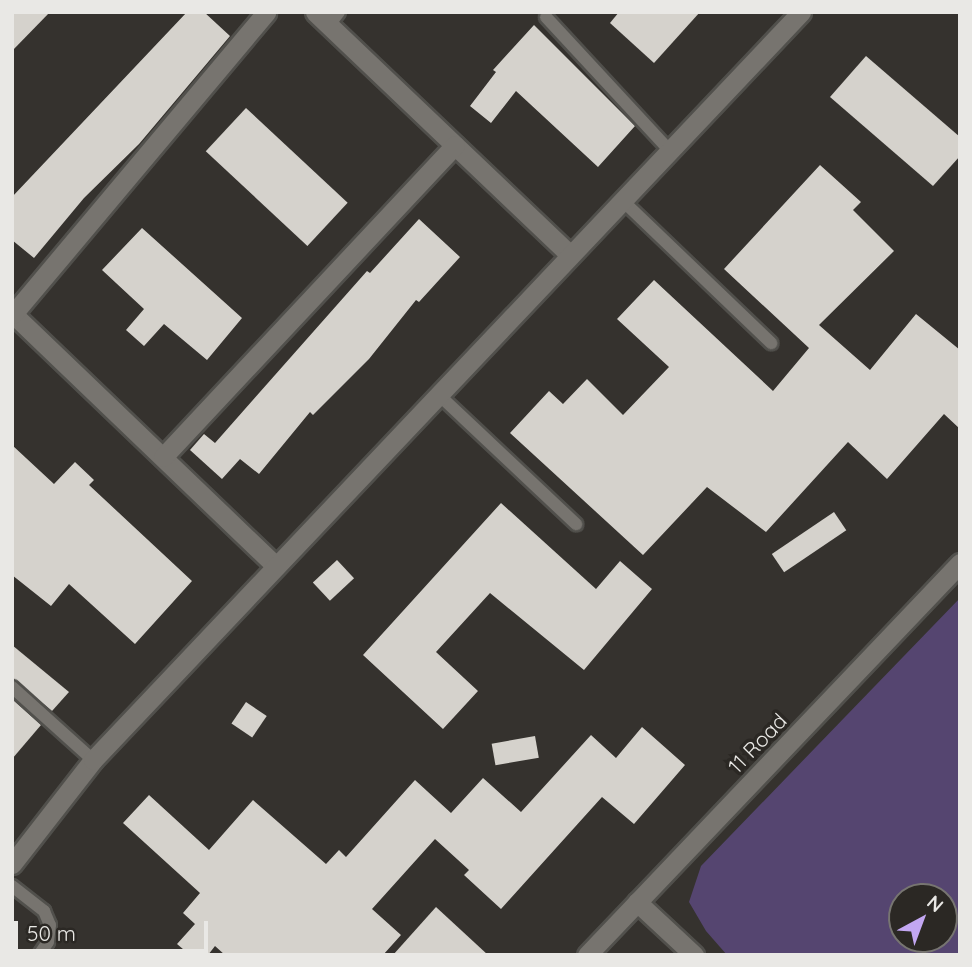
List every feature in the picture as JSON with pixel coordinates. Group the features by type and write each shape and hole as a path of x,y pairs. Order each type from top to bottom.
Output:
{"street":[{"path":"266,12 13,313 275,565"},
{"path":"12,864 93,760 801,12"},
{"path":"328,16 455,145 570,255"},
{"path":"163,457 455,145"},
{"name":"11 Road","path":"587,955 960,563"},
{"path":"637,902 694,955"}],"lane":[{"path":"546,17 669,150"},
{"path":"622,200 771,343"},
{"path":"438,394 576,524"},
{"path":"12,687 93,760"},
{"path":"12,886 44,911 50,925 48,942 39,955"}],"shaded area":[{"path":"960,598 960,955 727,955 706,931 689,902 701,866"}],"building":[{"path":"12,12 50,12 12,51"},
{"path":"187,12 204,12 230,36 139,144 84,198 34,258 12,240 12,197"},
{"path":"619,12 700,12 654,63 610,23"},
{"path":"534,25 635,126 598,167 516,91 491,123 470,106 496,72 493,70"},
{"path":"866,56 960,137 960,156 933,186 830,97"},
{"path":"246,108 348,203 307,246 206,151"},
{"path":"820,165 861,202 853,210 894,251 819,325 870,370 916,314 960,350 960,429 944,414 887,479 848,442 766,532 707,487 643,555 510,433 549,391 563,404 587,379 623,415 669,367 617,319 654,280 773,391 809,348 724,269"},
{"path":"419,219 460,257 419,302 416,300 369,359 313,415 310,412 259,474 240,459 222,479 190,450 204,434 215,443 367,271 370,273"},
{"path":"142,228 242,318 207,360 164,324 144,346 126,330 144,309 102,270"},
{"path":"12,445 54,484 75,462 94,480 89,485 192,581 135,644 69,584 51,606 12,575"},
{"path":"501,503 596,589 620,561 652,589 584,670 490,593 436,652 478,691 443,729 363,655"},
{"path":"834,512 846,530 784,572 772,554"},
{"path":"337,560 354,578 330,601 313,583"},
{"path":"12,645 69,692 52,711 12,678"},
{"path":"12,699 41,725 12,759"},
{"path":"246,702 267,716 252,738 231,724"},
{"path":"642,727 685,765 634,824 602,797 501,909 464,875 469,870 435,839 372,909 401,935 383,955 225,955 215,946 208,955 190,955 177,944 195,924 183,913 200,893 123,823 149,795 209,850 253,800 326,864 339,850 346,857 415,780 451,813 483,778 521,812 591,735 616,758"},
{"path":"535,736 539,758 495,765 492,744"},
{"path":"436,907 488,955 393,955"}]}
